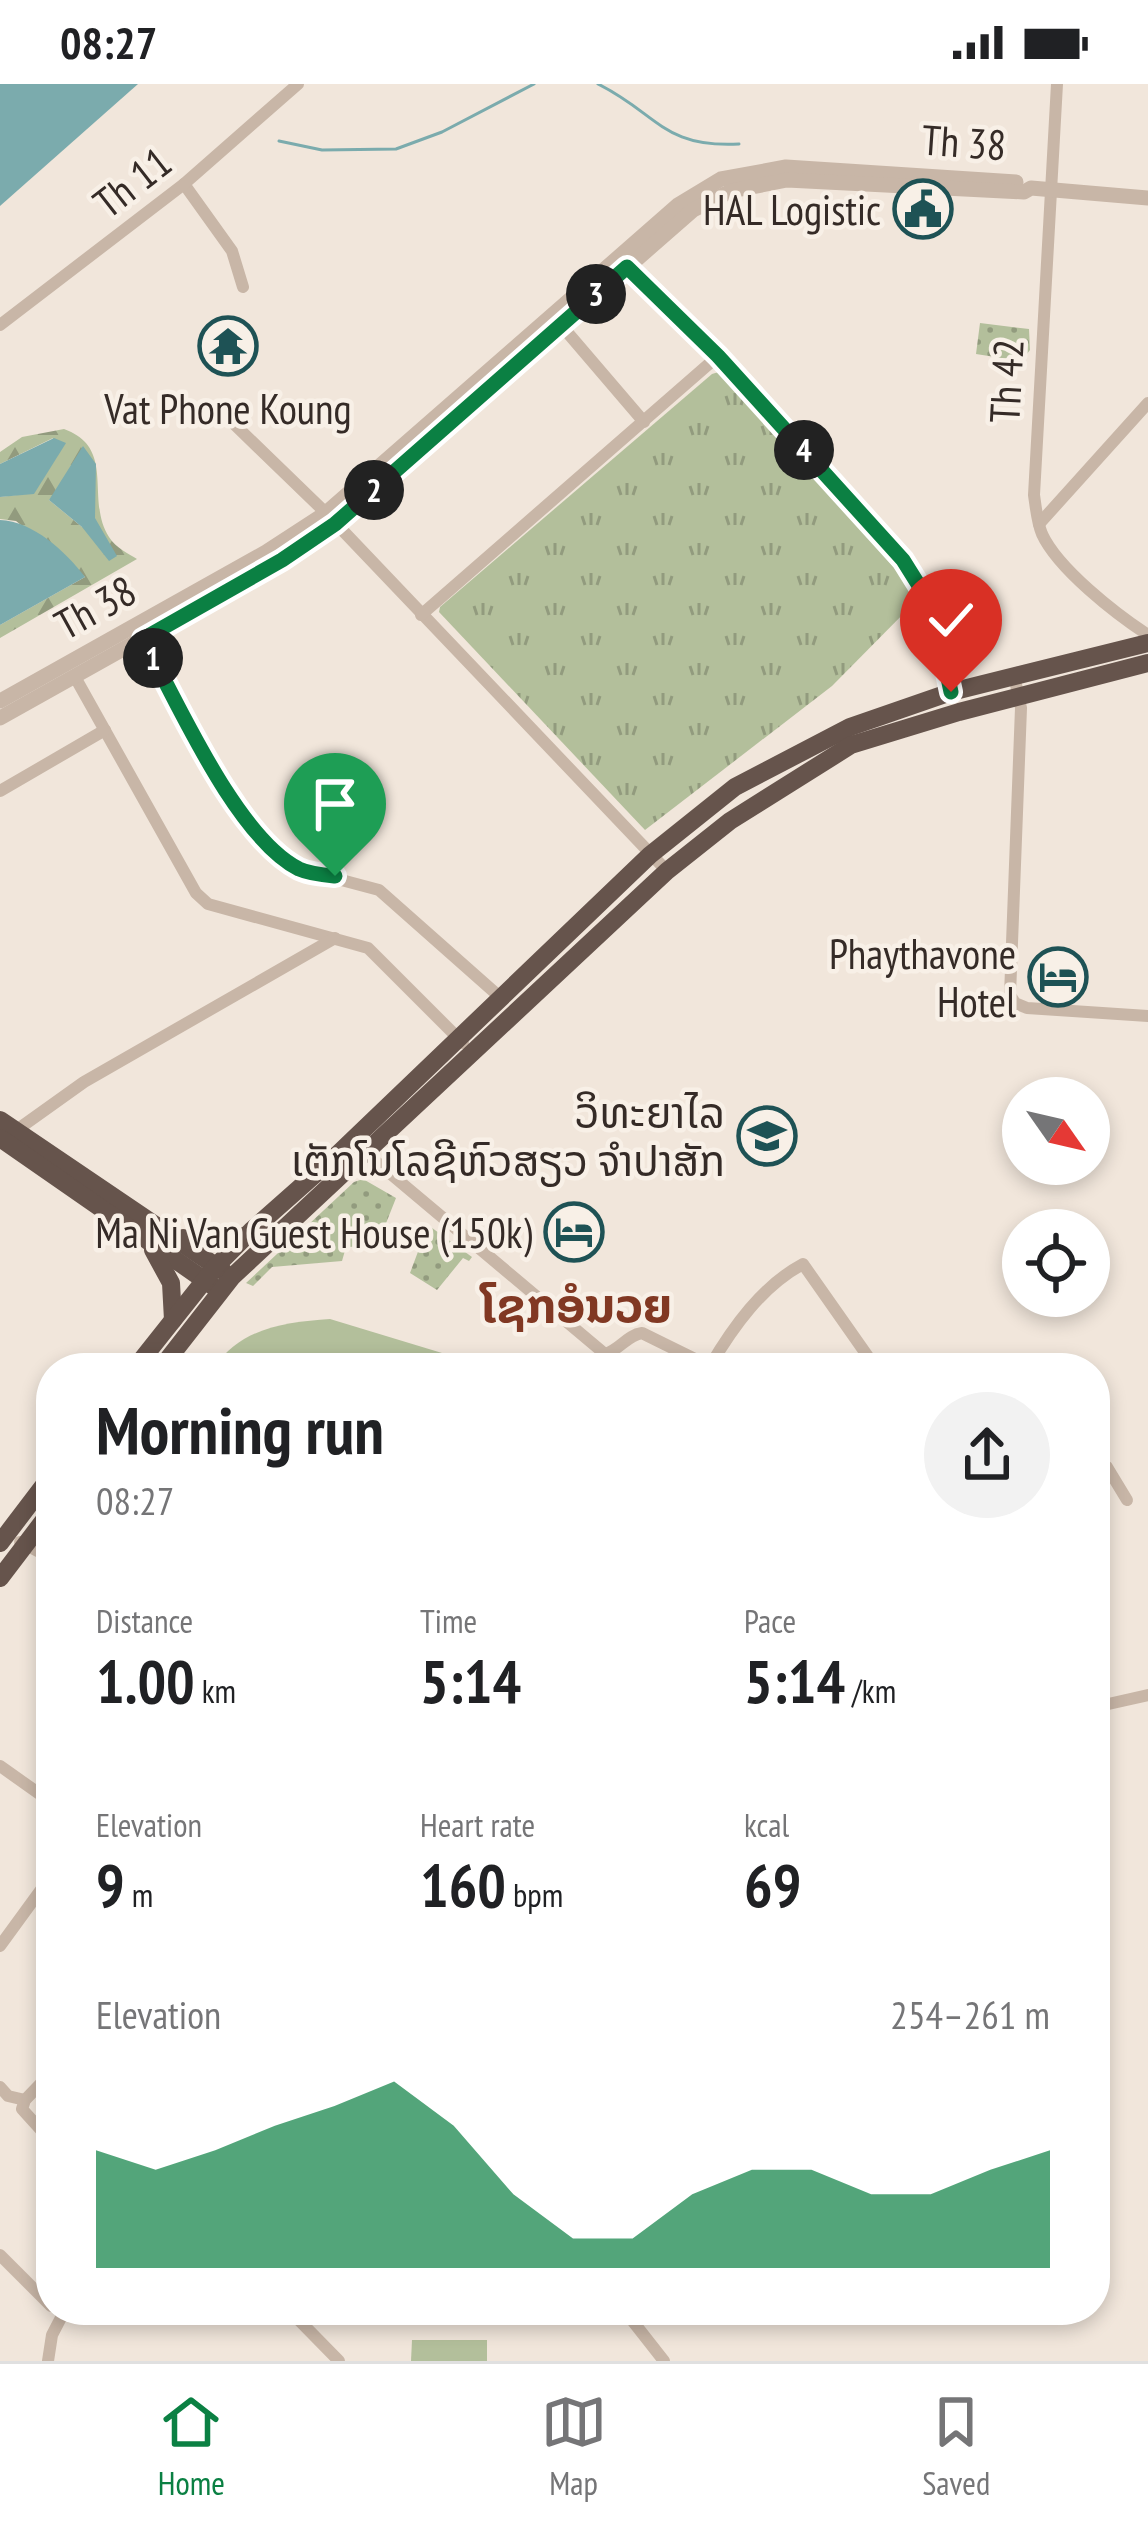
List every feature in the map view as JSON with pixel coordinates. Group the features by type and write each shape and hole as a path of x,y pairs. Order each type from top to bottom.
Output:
{"highway":[{"path":"171,1353 248,1234 353,1139 730,821 851,746 1148,639"},
{"path":"147,1353 173,1320 218,1279 367,1155 465,1046 501,998 650,855 735,787 850,727 951,692 1148,663"},
{"path":"5,1133 218,1279"},
{"path":"148,1231 193,1242 227,1242 248,1234"},
{"path":"148,1231 171,1283 173,1320"},
{"path":"4,1538 36,1496"},
{"path":"4,1568 36,1531"}],"street":[{"name":"Th 11","path":"0,325 184,184 298,84"},
{"name":"Th 42","path":"1039,524 1034,478 1040,188 1057,84"},
{"name":"Th 38","path":"0,718 282,560 646,232 721,179 786,167 1025,183 1148,198"},
{"name":"Th 38","path":"0,701 330,518 694,210 749,185 787,180 1024,192 1040,188"},
{"path":"184,184 232,251 243,287"},
{"path":"627,267 718,356 915,577 933,608 951,692"},
{"path":"561,325 644,422"},
{"path":"422,615 718,356"},
{"path":"1148,404 1039,524 1052,550 1148,639"},
{"path":"236,424 667,871"},
{"path":"143,639 224,788 273,848 300,869 379,890 501,998"},
{"path":"75,677 196,892 208,904 368,948 465,1046"},
{"path":"1017,685 1010,995 1027,1008 1148,1016"},
{"path":"0,791 105,730"},
{"path":"5,1133 84,1082 336,938"},
{"path":"353,1139 593,1353"},
{"path":"719,1353 765,1292 803,1264 865,1353"},
{"path":"614,1353 642,1333 683,1353"},
{"path":"1110,1472 1127,1500"},
{"path":"4,1538 36,1550"},
{"path":"1110,1704 1148,1695"},
{"path":"0,1766 36,1791"},
{"path":"0,1946 36,1897"},
{"path":"0,2087 8,2096 25,2100"},
{"path":"36,2089 22,2109 36,2124"},
{"path":"0,2255 36,2290"},
{"path":"48,2361 54,2325"},
{"path":"304,2325 339,2361"},
{"path":"636,2325 664,2361"}],"green space":[{"path":"980,323 1029,329 1030,350 1022,370 994,369 995,357 976,354"},
{"path":"722,371 920,597 832,686 645,830 439,612 712,374"},
{"path":"64,429 80,438 95,462 102,523 109,537 137,559 0,638 0,625 85,577 16,521 0,519 0,497 34,493 53,438 0,464 0,452 22,437","holes":["95,464 95,518 82,527 49,500"]},
{"path":"363,1179 396,1198 377,1246 346,1247 342,1261 272,1267 253,1286 246,1283 354,1182"},
{"path":"428,1225 472,1257 469,1261 463,1258 437,1290 410,1273"},
{"path":"330,1319 442,1353 227,1353 250,1336 297,1322"},
{"path":"412,2340 487,2340 487,2361 411,2361"}],"water":[{"path":"0,84 138,84 0,206"},
{"path":"54,438 66,443 34,494 0,497 0,464"},
{"path":"83,446 96,464 95,518 117,556 109,561 82,527 49,500"},
{"path":"0,520 25,526 48,540 85,577 0,625"}],"waterway":[{"path":"279,141 322,150 396,149 442,132 534,84"},
{"path":"598,84 677,135 693,141 739,144"}],"place":[{"name":"HAL Logistic","path":"923,209"},
{"name":"Vat Phone Koung","path":"228,346"},
{"name":"Phaythavone Hotel","path":"1058,977"},
{"name":"ວິທະຍາໄລ ເຕັກໂນໂລຊີຫົວສຽວ ຈຳປາສັກ","path":"767,1136"},
{"name":"Ma Ni Van Guest House (150k)","path":"574,1232"}],"district":[{"name":"ໂຊກອໍນວຍ","path":"576,1305"}],"route":[{"path":"335,876 300,869 252,825 224,788 143,639 282,560 335,524 627,267 718,356 903,560 933,608 951,692"}]}
